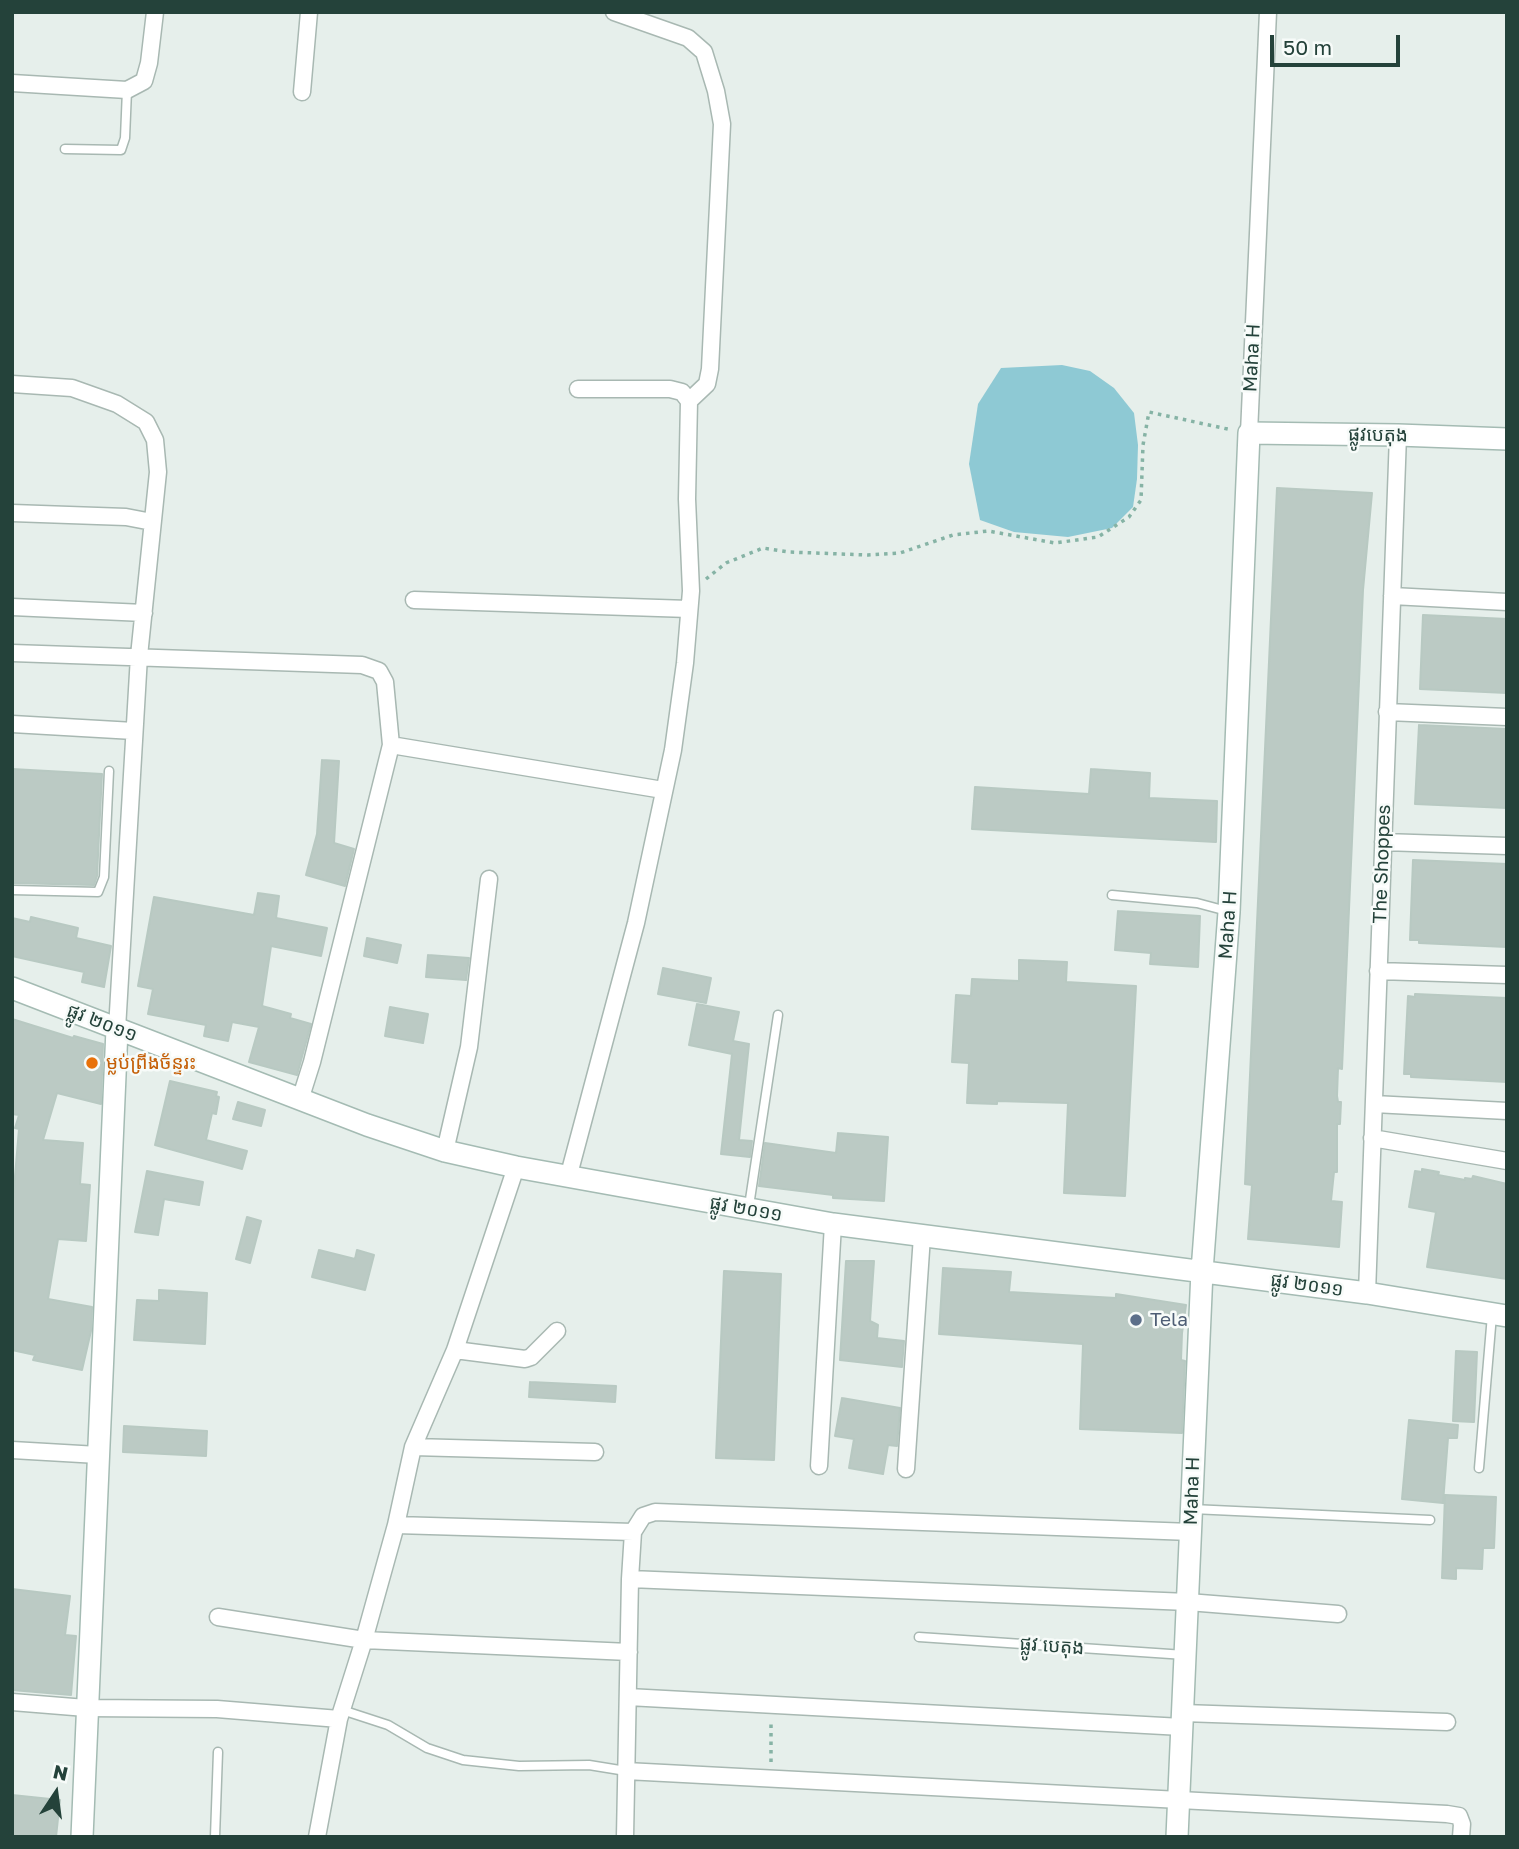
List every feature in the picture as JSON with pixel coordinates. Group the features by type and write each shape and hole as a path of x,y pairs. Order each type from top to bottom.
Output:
{"street":[{"path":"12,82 127,90 144,81 149,63 155,12"},
{"path":"302,92 309,12"},
{"path":"614,12 688,38 704,52 716,91 722,124 710,369 707,384 689,401"},
{"name":"Maha H","path":"1177,1837 1202,1271 1229,912 1268,12"},
{"path":"12,384 72,388 117,404 146,422 155,440 158,472 139,656 117,1029 82,1837"},
{"path":"568,1178 636,923 678,710 691,591 687,499 689,401 682,392 670,389 578,389"},
{"name":"ផ្លូវបេតុង","path":"1249,433 1507,439"},
{"name":"The Shoppes","path":"1367,1293 1398,435"},
{"path":"12,513 126,517 152,522"},
{"path":"1392,596 1507,602"},
{"path":"414,600 689,609"},
{"path":"12,607 144,613"},
{"path":"12,653 362,665 379,671 385,682 391,745 312,1062 300,1100"},
{"path":"1387,712 1507,717"},
{"path":"12,724 135,731"},
{"path":"391,745 663,790"},
{"path":"1383,842 1507,846"},
{"path":"445,1151 469,1047 489,879"},
{"path":"1378,971 1507,975"},
{"name":"ផ្លូវ ២០១១","path":"12,988 300,1100 445,1151 516,1167 833,1224 1367,1293 1499,1315"},
{"path":"1374,1104 1507,1111"},
{"path":"1372,1138 1507,1161"},
{"path":"317,1837 340,1715 396,1525 413,1447 455,1350 516,1167"},
{"path":"819,1466 833,1224"},
{"path":"906,1469 922,1236"},
{"path":"455,1350 525,1359 531,1357 557,1331"},
{"path":"413,1447 595,1452"},
{"path":"12,1450 98,1455"},
{"path":"625,1837 631,1579 634,1532 643,1516 655,1512 1191,1532"},
{"path":"396,1525 634,1532"},
{"path":"631,1579 1188,1602 1338,1614"},
{"path":"218,1617 364,1640 629,1652"},
{"path":"628,1697 1182,1720 1447,1722"},
{"path":"12,1702 86,1708 217,1709 340,1715"},
{"path":"626,1771 1447,1814 1459,1816 1462,1824 1461,1837"}],"lane":[{"path":"65,149 121,150 125,138 127,90"},
{"path":"12,890 98,892 104,877 109,771"},
{"path":"1112,895 1197,903 1229,912"},
{"path":"749,1209 778,1015"},
{"path":"1479,1468 1499,1315"},
{"path":"1191,1509 1430,1520"},
{"name":"ផ្លូវ បេតុង","path":"919,1637 1185,1655"},
{"path":"340,1715 388,1725 427,1748 463,1760 519,1766 589,1765 626,1771"},
{"path":"215,1837 218,1752"}],"path":[{"path":"691,591 726,563 763,548 789,552 868,555 900,553 953,535 988,531 1055,543 1098,537 1129,517 1142,500 1143,445 1149,412 1249,433"},
{"path":"770,1777 771,1705"}],"water":[{"path":"1062,365 1090,371 1114,388 1134,413 1138,445 1133,507 1112,528 1068,537 1014,532 980,520 969,464 978,404 1001,368"}],"building":[{"path":"1277,488 1372,493 1363,590 1342,1069 1338,1068 1340,1124 1337,1124 1337,1172 1334,1172 1331,1201 1342,1202 1339,1247 1248,1239 1252,1185 1245,1184"},
{"path":"1423,615 1507,619 1507,693 1420,689"},
{"path":"1419,725 1507,729 1507,808 1415,804"},
{"path":"322,760 339,761 334,843 354,849 345,886 306,875 317,834"},
{"path":"12,769 102,774 97,876 94,885 12,883"},
{"path":"1091,769 1150,773 1149,798 1217,801 1216,842 972,829 975,787 1089,794"},
{"path":"1413,860 1507,864 1507,947 1419,943 1419,940 1410,940"},
{"path":"258,893 279,896 276,918 327,928 321,956 271,946 262,1006 291,1014 290,1018 311,1024 297,1075 249,1062 259,1027 232,1022 228,1041 204,1036 206,1025 148,1014 153,989 138,986 154,897 254,915"},
{"path":"1118,911 1200,916 1198,967 1150,964 1151,953 1115,950"},
{"path":"31,917 78,928 76,938 111,946 104,987 82,982 84,972 12,956 12,918 30,922"},
{"path":"367,938 401,945 397,963 364,956"},
{"path":"428,955 469,958 466,980 426,977"},
{"path":"1019,960 1067,962 1066,982 1136,986 1125,1196 1064,1193 1068,1103 967,1103 969,1063 952,1062 956,995 971,996 972,979 1019,981"},
{"path":"663,968 711,978 706,1003 658,994"},
{"path":"1415,994 1507,998 1507,1082 1411,1077 1411,1074 1404,1074 1408,996 1415,997"},
{"path":"697,1004 739,1012 733,1041 749,1044 739,1140 752,1141 750,1157 721,1154 732,1054 689,1045"},
{"path":"390,1007 428,1014 423,1043 385,1036"},
{"path":"12,1019 73,1038 74,1036 103,1044 101,1104 57,1093 43,1140 83,1143 80,1184 90,1185 86,1241 58,1239 48,1299 92,1307 91,1331 82,1370 33,1360 35,1355 12,1350 12,1211 19,1129 15,1128 19,1115 12,1114"},
{"path":"170,1081 217,1092 216,1096 219,1097 216,1114 212,1113 206,1140 247,1151 242,1169 155,1145"},
{"path":"238,1102 265,1110 261,1126 233,1119"},
{"path":"838,1133 888,1137 884,1201 833,1198 833,1195 759,1186 765,1143 836,1153"},
{"path":"1422,1169 1465,1180 1472,1179 1473,1176 1507,1184 1507,1279 1427,1267 1436,1212 1409,1207 1415,1171 1422,1172"},
{"path":"147,1171 203,1182 199,1205 164,1199 158,1235 135,1232"},
{"path":"247,1217 261,1221 250,1263 236,1259"},
{"path":"319,1250 355,1259 357,1250 374,1255 365,1290 312,1277"},
{"path":"846,1261 874,1261 870,1321 878,1325 877,1338 904,1341 902,1367 840,1360"},
{"path":"943,1268 1011,1272 1009,1292 1116,1298 1116,1294 1186,1305 1181,1360 1185,1361 1182,1433 1080,1429 1083,1344 939,1334"},
{"path":"724,1271 781,1274 774,1460 716,1458"},
{"path":"159,1290 207,1293 205,1344 134,1340 137,1300 159,1301"},
{"path":"1456,1351 1477,1352 1474,1422 1453,1421"},
{"path":"530,1382 616,1386 615,1402 529,1397"},
{"path":"842,1398 900,1408 897,1446 888,1445 883,1474 849,1468 854,1439 835,1436"},
{"path":"1409,1420 1458,1425 1457,1438 1448,1438 1443,1503 1402,1499"},
{"path":"124,1426 207,1431 206,1456 123,1452"},
{"path":"1445,1495 1496,1497 1494,1548 1483,1548 1482,1569 1456,1568 1456,1579 1442,1578"},
{"path":"12,1589 70,1596 65,1635 76,1636 71,1695 12,1690"},
{"path":"12,1795 60,1800 56,1837 12,1837"}],"place":[{"name":"ម្លប់ព្រីងច័ន្ទរះ","path":"92,1063"},
{"name":"Tela","path":"1136,1320"}]}
